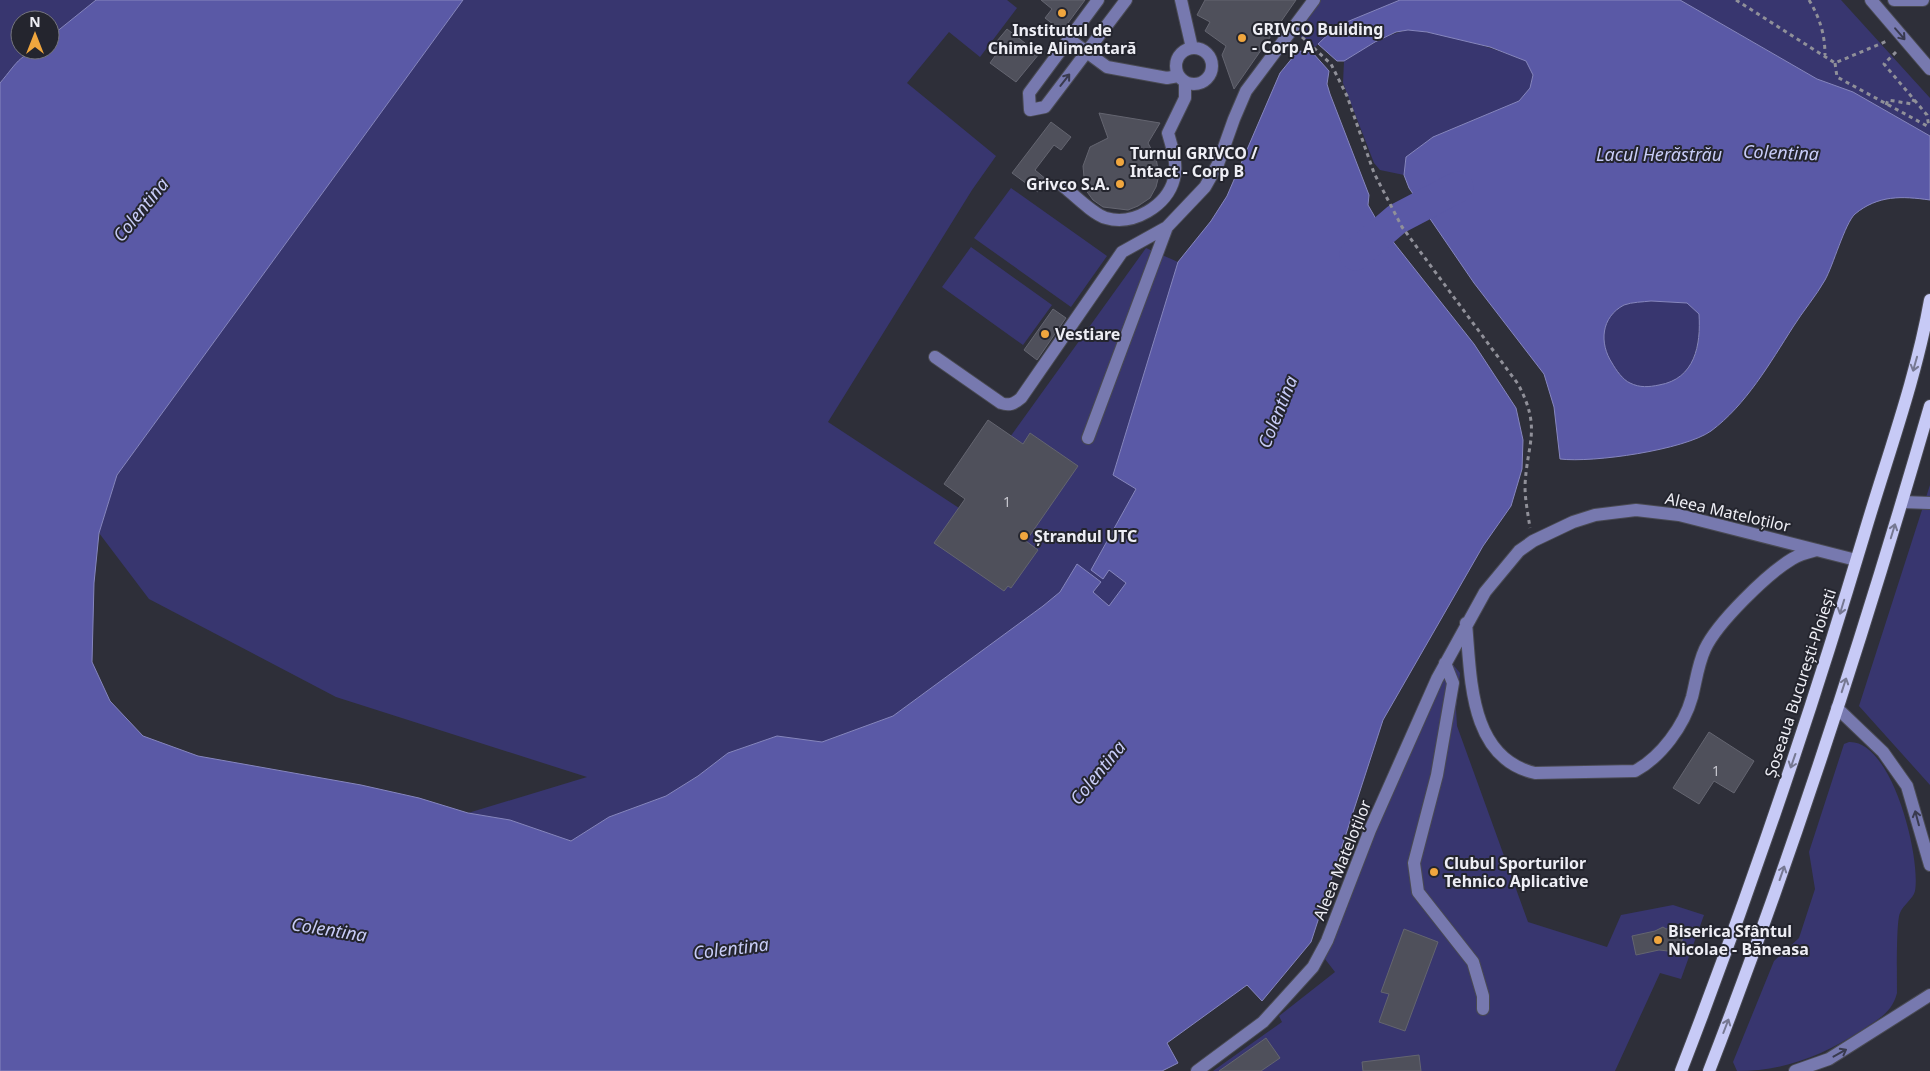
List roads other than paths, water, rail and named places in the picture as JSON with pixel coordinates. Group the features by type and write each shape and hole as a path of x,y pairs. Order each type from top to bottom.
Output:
{"main road":[{"name":"Șoseaua București-Ploiești","path":"1681,1071 1752,880 1812,702 1915,363 1930,300"},
{"path":"1709,1071 1759,940 1837,708 1930,406"}],"street":[{"path":"1098,0 1029,94 1030,110 1045,107 1126,0"},
{"path":"1181,0 1192,48"},
{"path":"935,357 1000,403 1007,405 1016,403 1122,252 1167,227 1205,187 1218,164 1246,92 1314,0"},
{"path":"1871,0 1930,69"},
{"path":"1894,0 1923,0"},
{"path":"1063,186 1105,218 1120,220 1134,218 1149,211 1161,201 1174,180 1175,161 1168,133 1185,98 1182,79 1176,70 1177,58 1181,53 1192,48 1203,50 1211,58 1212,69 1207,79 1191,84 1182,79 1107,67 1086,54 1069,39"},
{"path":"1088,438 1167,227"},
{"path":"1902,502 1930,503"},
{"name":"Aleea Mateloților","path":"1196,1071 1263,1022 1313,967 1326,941 1370,830 1466,623 1494,580 1519,552 1533,541 1573,522 1595,515 1645,510 1679,515 1856,560"},
{"name":"Aleea Mateloților","path":"1466,623 1469,662 1478,718 1488,741 1508,762 1521,770 1535,773 1635,771 1646,765 1659,752 1684,718 1705,648 1725,622 1777,570 1792,559 1817,550"},
{"path":"1446,663 1454,683 1436,775 1414,863 1418,892 1474,962 1484,996 1483,1009"},
{"path":"1837,708 1883,752 1904,780 1911,796 1930,865"},
{"path":"1795,1071 1829,1059 1930,995"}],"water":[{"path":"96,0 463,0 117,475 99,533 94,583 92,662 110,701 143,736 198,756 361,785 419,798 468,813 510,820 571,841 609,817 666,796 698,776 728,753 777,736 822,742 893,716 1060,592 1077,564 1101,582 1093,592 1109,606 1126,583 1109,570 1103,579 1091,570 1136,489 1113,475 1178,262 1211,221 1227,196 1280,73 1298,51 1312,52 1329,71 1327,84 1369,195 1368,205 1376,219 1381,218 1389,231 1387,234 1474,344 1516,408 1523,440 1522,469 1511,506 1483,546 1383,720 1311,942 1262,1001 1247,985 1167,1043 1178,1063 1162,1071 0,1071 0,83 20,60 60,60 60,29"},
{"name":"Lacul Herăstrău","path":"1400,0 1680,0 1817,79 1853,92 1930,136 1930,200 1891,198 1872,203 1855,214 1847,226 1828,274 1818,292 1746,396 1724,421 1711,431 1681,444 1638,454 1594,459 1560,459 1554,407 1544,374 1474,283 1409,188 1404,175 1406,157 1433,137 1519,101 1530,88 1533,75 1526,61 1490,47 1427,32 1408,30 1396,32 1344,61 1337,61 1318,44 1337,26","holes":["1651,301 1687,303 1699,314 1697,349 1688,368 1681,376 1655,386 1637,386 1625,380 1614,366 1605,347 1605,331 1611,316 1616,310 1630,303"]}],"waterway":[{"name":"Colentina","path":"1355,255 1397,219 1458,187"}],"place":[{"name":"Institutul de Chimie Alimentară","path":"1062,13"},
{"name":"GRIVCO Building - Corp A","path":"1242,38"},
{"name":"Turnul GRIVCO / Intact - Corp B","path":"1120,162"},
{"name":"Grivco S.A.","path":"1120,184"},
{"name":"Vestiare","path":"1045,334"},
{"name":"Ștrandul UTC","path":"1024,536"},
{"name":"Clubul Sporturilor Tehnico Aplicative","path":"1434,872"},
{"name":"Biserica Sfântul Nicolae - Băneasa","path":"1658,940"}]}
